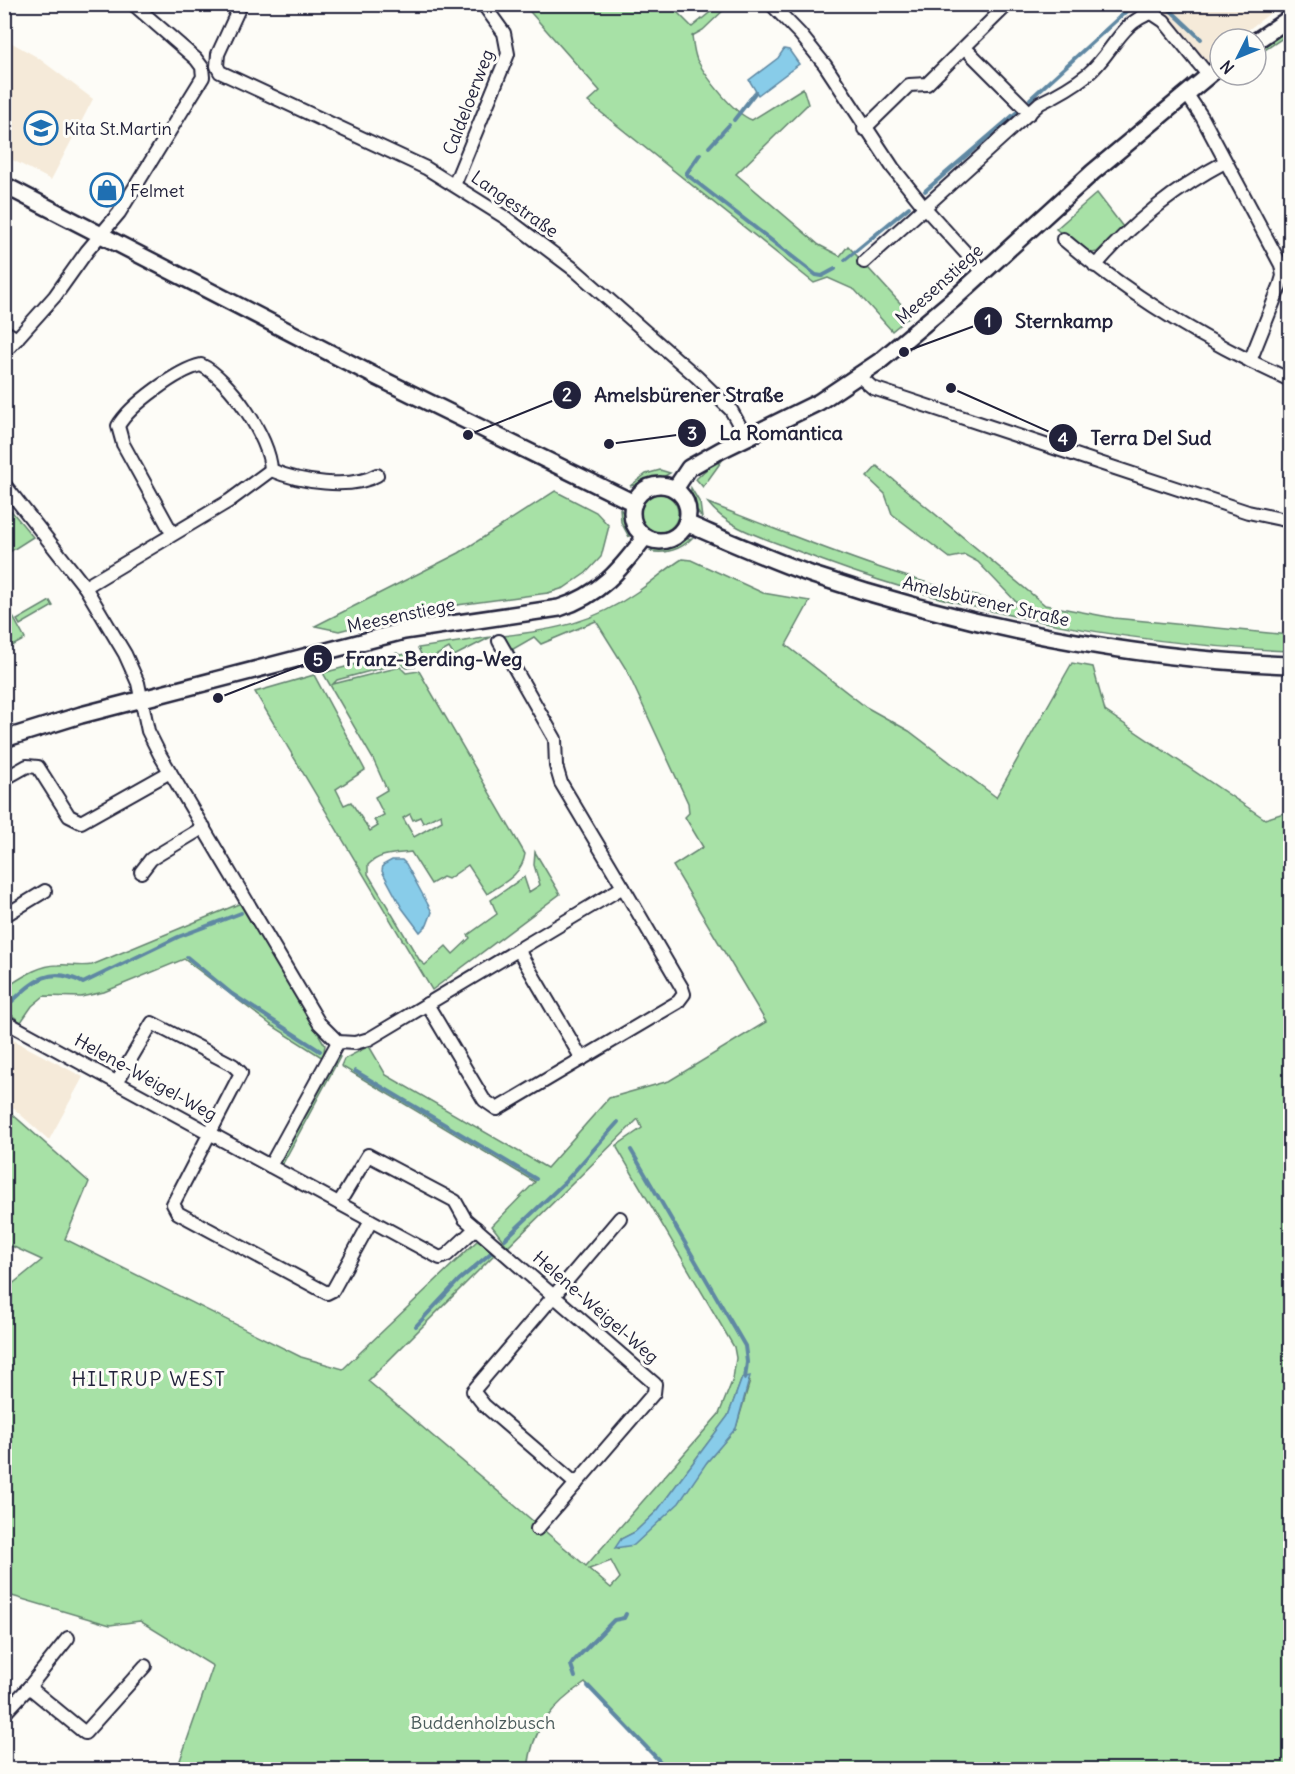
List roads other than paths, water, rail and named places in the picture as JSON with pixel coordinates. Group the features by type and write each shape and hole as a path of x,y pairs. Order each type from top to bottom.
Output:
{"street":[{"path":"4,352 55,296 119,213 203,77 202,67 196,59 134,4"},
{"name":"Langestraße","path":"241,4 218,54 217,66 226,76 455,183 528,233 612,303 731,410 746,437"},
{"name":"Caldeloerweg","path":"455,183 508,54 504,33 483,4"},
{"path":"771,4 800,34 825,65 864,129 925,208 983,272"},
{"path":"864,129 909,85 927,84 1008,4"},
{"name":"Meesenstiege","path":"864,262 1030,112 1089,73 1110,50 1126,27 1138,17 1152,13 1164,21 1208,65"},
{"path":"1268,33 1290,18"},
{"path":"965,48 1030,112"},
{"name":"Meesenstiege","path":"675,489 689,468 746,437 819,402 899,346 1093,172 1208,76"},
{"path":"1186,93 1202,117 1277,256 1283,276 1250,362"},
{"path":"1095,266 1122,235 1155,206 1225,162"},
{"path":"4,185 489,433 633,502"},
{"path":"1063,238 1095,266 1165,315 1250,362 1290,380"},
{"path":"4,331 16,339"},
{"path":"172,533 123,444 118,426 132,410 181,373 201,365 220,378 251,420 268,450 271,470"},
{"path":"859,376 873,388 981,426 1248,512 1290,521"},
{"path":"271,470 289,476 346,484 358,484 377,475"},
{"path":"84,587 229,501 271,470"},
{"path":"4,484 84,587 125,654 138,683 148,731 170,772 323,1030 338,1042 356,1043 369,1039 623,887"},
{"path":"656,484 675,489 687,504 686,523 673,537 663,541 645,537 634,523 633,502 647,488 656,484"},
{"name":"Amelsbürener Straße","path":"686,523 811,574 955,616 1098,644 1290,665"},
{"name":"Meesenstiege","path":"4,739 81,715 404,631 567,606 608,583 645,537"},
{"path":"427,1004 484,1100 493,1108 501,1107 678,1002 684,994 561,783 556,766 555,740 499,640"},
{"path":"4,779 30,765 38,767 74,820 81,822 89,820 170,772"},
{"path":"141,872 151,859 204,827"},
{"path":"4,915 45,891"},
{"path":"518,950 582,1059"},
{"name":"Helene-Weigel-Weg","path":"4,1021 440,1258 447,1255 476,1228"},
{"path":"117,1082 152,1023 238,1069 241,1078 173,1204 175,1210 189,1219 327,1293 333,1290 371,1221"},
{"path":"270,1166 338,1042"},
{"name":"Helene-Weigel-Weg","path":"339,1203 368,1155 455,1201 465,1219 554,1294 657,1386 654,1393 537,1529"},
{"path":"576,1484 484,1405 473,1390 620,1218"},
{"path":"4,1714 68,1638"},
{"path":"29,1687 86,1733 145,1666"}],"water":[{"path":"784,49 789,50 799,64 758,95 749,80 778,58"},
{"path":"392,860 402,860 406,864 432,912 427,925 420,932 402,908 382,871 383,865"},
{"path":"750,1376 736,1428 707,1462 679,1503 634,1545 615,1548 621,1539 635,1532 657,1511 728,1416 742,1378"}],"waterway":[{"path":"1030,99 1134,4"},
{"path":"1164,4 1201,39"},
{"path":"734,120 755,93"},
{"path":"925,191 1017,112"},
{"path":"709,147 729,125"},
{"path":"700,154 686,174 816,275 822,276 835,269"},
{"path":"845,260 909,207"},
{"path":"5,1008 23,991 41,979 60,975 83,983 178,937 241,913"},
{"path":"187,957 232,994 320,1051"},
{"path":"355,1071 536,1179"},
{"path":"505,1239 564,1183 618,1122"},
{"path":"631,1150 745,1346 747,1362 745,1379"},
{"path":"416,1326 459,1280 492,1252"},
{"path":"575,1677 571,1665 573,1662 614,1620 624,1618 626,1614"},
{"path":"588,1686 668,1770"}],"place":[{"name":"Kita St.Martin","path":"41,128"},
{"name":"Felmet","path":"107,190"},
{"name":"Sternkamp","path":"904,352"},
{"name":"Terra Del Sud","path":"951,388"},
{"name":"Amelsbürener Straße","path":"468,435"},
{"name":"La Romantica","path":"609,444"},
{"name":"Franz-Berding-Weg","path":"218,698"}],"district":[{"name":"HILTRUP WEST","path":"149,1378"}],"park label":[{"name":"Buddenholzbusch","path":"483,1722"}]}
